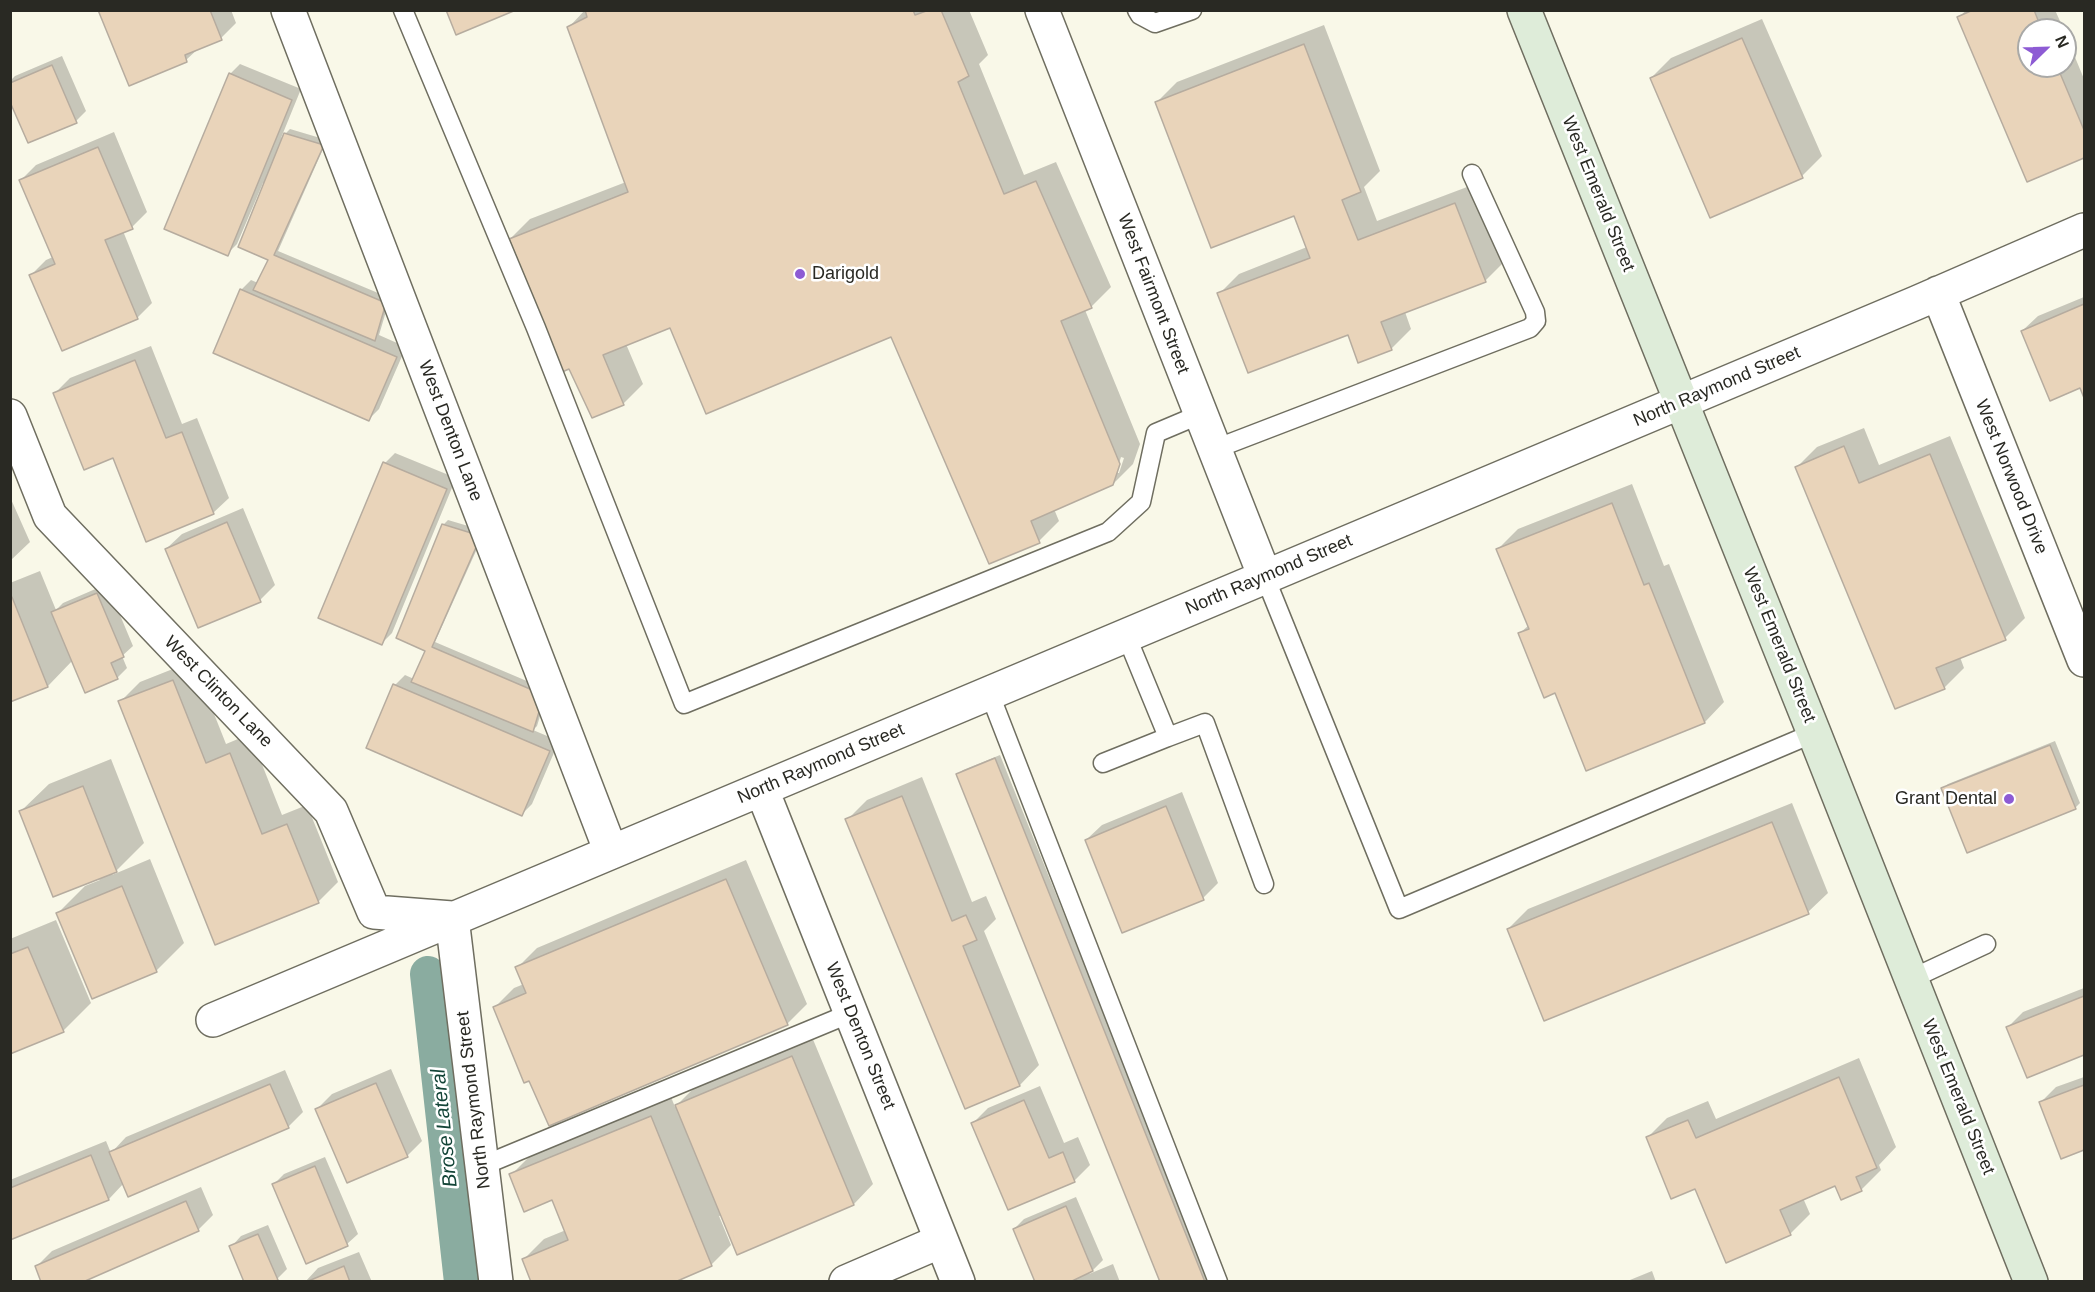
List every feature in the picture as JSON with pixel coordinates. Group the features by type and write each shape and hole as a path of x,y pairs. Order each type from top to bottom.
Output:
{"main road":[{"name":"West Emerald Street","path":"1524,10 2031,1281"}],"street":[{"name":"West Denton Lane","path":"288,10 611,852"},
{"name":"West Fairmont Street","path":"1050,13 1265,577"},
{"name":"North Raymond Street","path":"213,1020 2085,230"},
{"name":"West Norwood Drive","path":"1938,293 2085,660"},
{"name":"West Clinton Lane","path":"10,416 50,516 331,811 374,912 452,918"},
{"name":"West Denton Street","path":"762,790 958,1281"},
{"name":"North Raymond Street","path":"452,918 496,1281"},
{"path":"846,1281 941,1241"}],"lane":[{"path":"403,10 536,328 684,704 1108,532 1141,502 1156,433 1201,414"},
{"path":"1137,10 1140,15 1155,23 1192,10"},
{"path":"1215,449 1530,328 1536,321 1535,312 1472,174"},
{"path":"1265,577 1399,909 1814,733"},
{"path":"1126,635 1168,737"},
{"path":"989,692 1218,1281"},
{"path":"1103,763 1205,723 1264,884"},
{"path":"1911,979 1986,945"},
{"path":"482,1166 851,1012"}],"building":[{"path":"98,10 210,10 222,40 185,55 187,62 129,86"},
{"path":"446,10 516,10 456,35"},
{"name":"Darigold","path":"585,10 913,10 915,15 929,10 941,10 969,76 958,82 1004,194 1036,181 1092,308 1061,321 1120,464 1113,485 1031,521 1040,543 989,564 891,337 706,414 670,328 603,355 624,405 592,418 569,369 562,372 509,239 628,192 567,27 587,17"},
{"path":"1973,10 2034,10 2037,18 2017,18 2017,78 2062,78 2084,130 2084,158 2027,182 1957,17"},
{"path":"1742,38 1803,178 1710,218 1650,78"},
{"path":"1304,44 1361,192 1342,200 1358,240 1455,203 1486,282 1381,322 1392,350 1358,363 1348,335 1248,373 1217,293 1310,258 1294,216 1211,248 1155,102"},
{"path":"52,65 77,123 28,143 10,102 10,83"},
{"path":"229,73 292,100 228,256 164,229"},
{"path":"284,133 324,145 274,255 386,303 375,341 253,290 268,260 238,247"},
{"path":"98,147 133,229 105,240 138,319 62,351 29,275 55,264 19,180"},
{"path":"240,289 397,357 369,421 213,353"},
{"path":"2084,304 2084,398 2080,388 2050,401 2021,331"},
{"path":"135,360 166,438 182,432 214,514 146,542 113,458 84,470 53,393"},
{"path":"1844,446 1859,483 1930,454 2006,640 1936,668 1945,689 1895,709 1795,467"},
{"path":"383,462 447,489 382,645 318,618"},
{"path":"1612,503 1644,585 1649,583 1705,723 1586,771 1555,693 1544,698 1518,633 1529,629 1496,549"},
{"path":"227,522 261,602 198,628 165,549"},
{"path":"442,524 481,536 432,647 544,695 533,732 411,682 425,651 396,638"},
{"path":"97,593 124,657 111,663 118,679 85,693 51,612"},
{"path":"12,597 48,687 10,702 10,598"},
{"path":"173,680 206,763 230,753 262,834 287,824 319,903 215,945 118,701"},
{"path":"393,684 550,751 522,816 366,748"},
{"name":"Grant Dental","path":"2050,745 2076,809 1967,853 1941,788"},
{"path":"995,758 1205,1282 1160,1282 956,774"},
{"path":"83,786 117,872 53,897 19,811"},
{"path":"902,796 952,921 966,915 977,940 963,946 1020,1086 965,1109 845,819"},
{"path":"1166,806 1204,900 1122,933 1085,840"},
{"path":"1772,822 1809,914 1544,1021 1507,929"},
{"path":"726,879 788,1025 549,1126 529,1081 524,1083 493,1007 526,993 515,967"},
{"path":"122,886 157,972 92,999 56,913"},
{"path":"28,947 64,1032 10,1054 10,954"},
{"path":"2084,996 2084,1055 2027,1078 2006,1027"},
{"path":"792,1056 854,1205 737,1255 675,1105"},
{"path":"1839,1077 1877,1168 1856,1177 1862,1191 1841,1200 1835,1186 1780,1210 1791,1235 1726,1263 1695,1189 1671,1199 1646,1137 1688,1120 1696,1138"},
{"path":"376,1083 408,1157 347,1183 315,1109"},
{"path":"270,1084 289,1128 128,1197 109,1152"},
{"path":"2084,1085 2084,1150 2061,1159 2039,1102"},
{"path":"1024,1100 1049,1158 1063,1152 1075,1182 1008,1210 971,1123"},
{"path":"651,1116 712,1266 675,1282 531,1282 522,1259 568,1240 552,1200 524,1212 509,1174"},
{"path":"91,1155 109,1200 10,1240 10,1188"},
{"path":"315,1166 348,1246 306,1264 272,1184"},
{"path":"186,1201 199,1231 83,1282 41,1282 35,1266"},
{"path":"1066,1206 1093,1271 1070,1282 1035,1282 1013,1229"},
{"path":"258,1234 278,1280 274,1282 244,1282 229,1246"},
{"path":"344,1266 350,1282 306,1282"}],"waterway":[{"name":"Brose Lateral","path":"428,974 462,1282"}],"place":[{"name":"Darigold","path":"800,274"},
{"name":"Grant Dental","path":"2009,799"}]}
